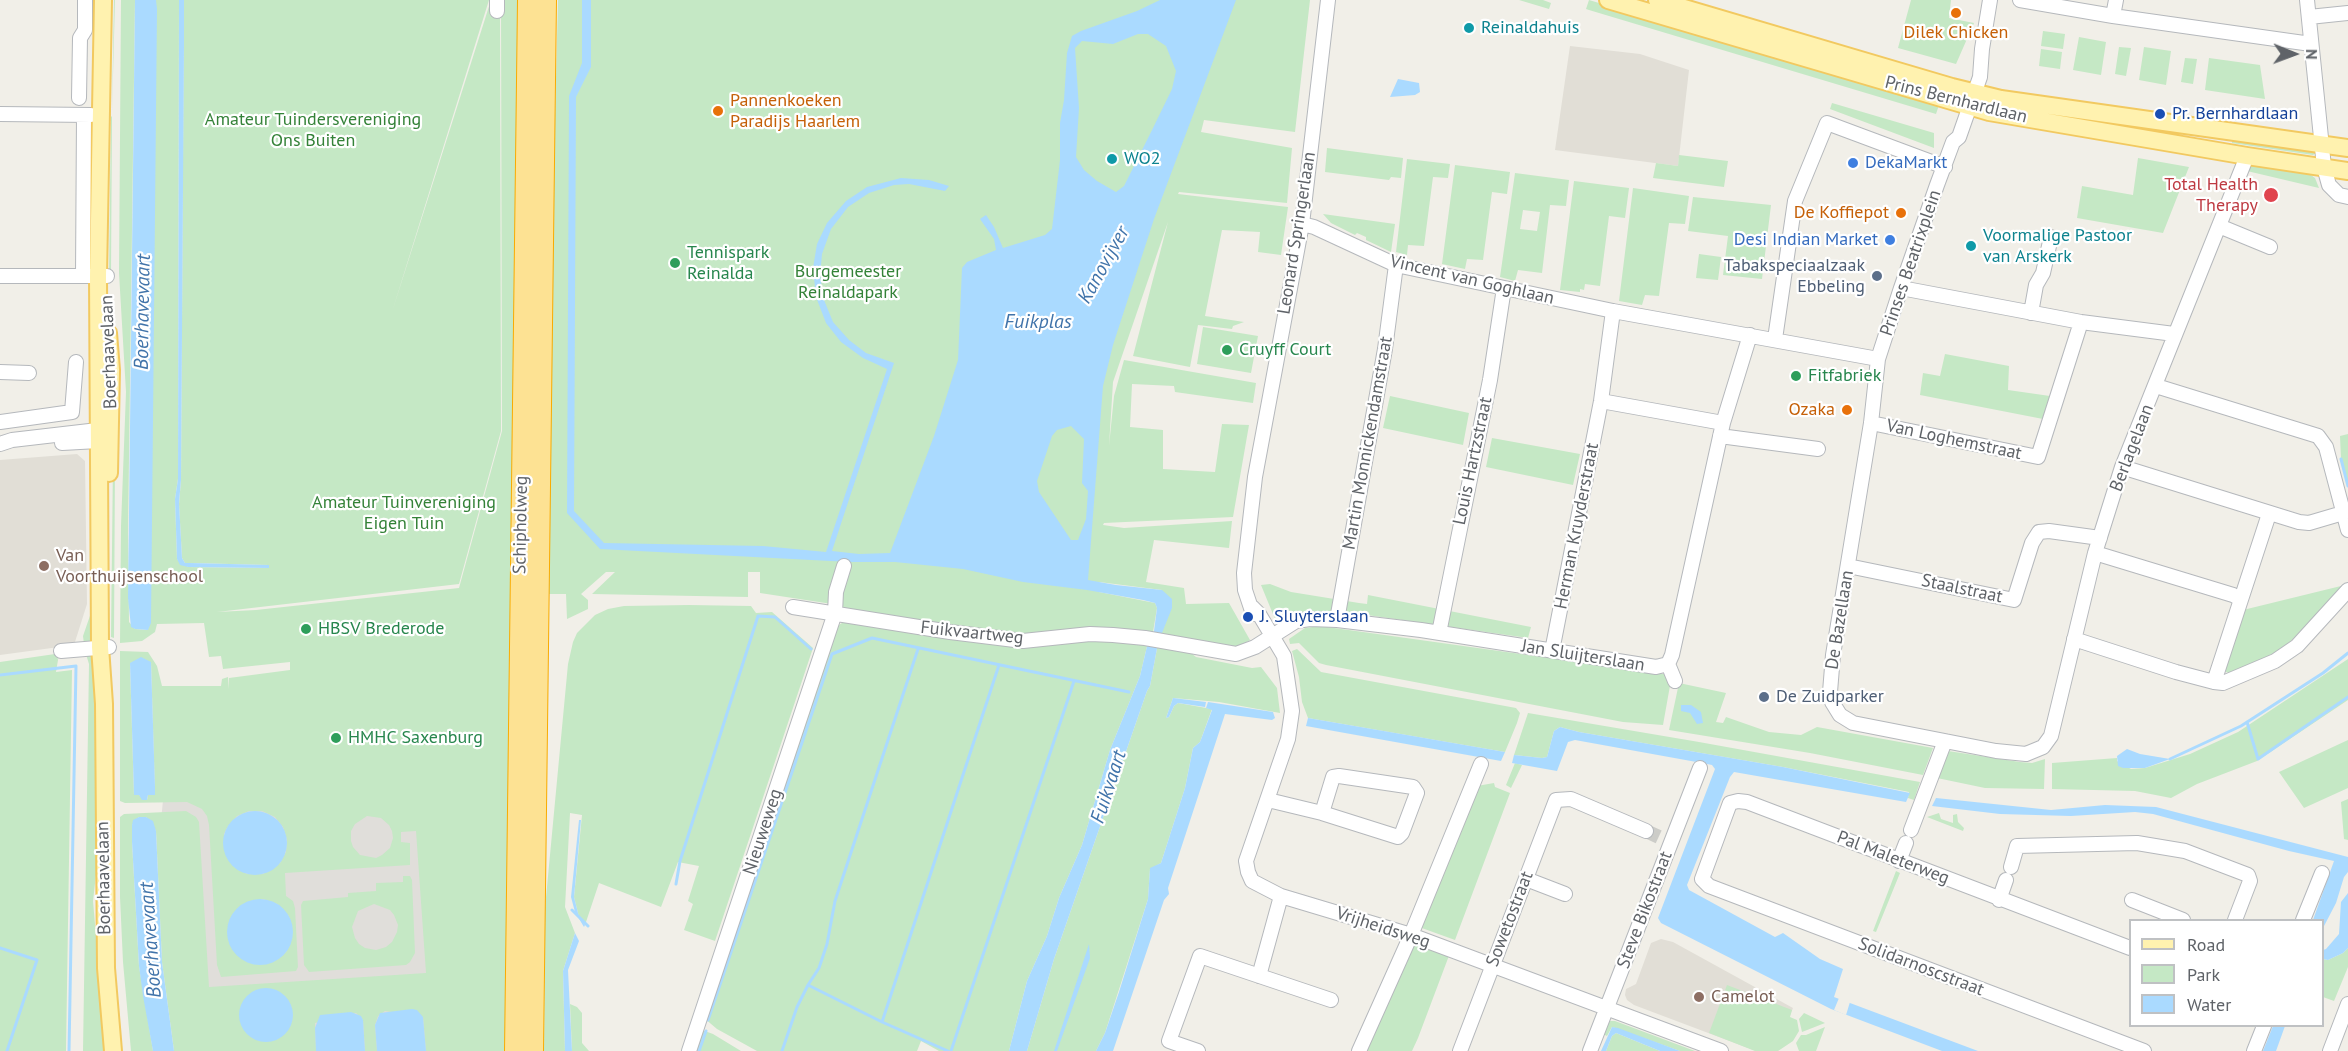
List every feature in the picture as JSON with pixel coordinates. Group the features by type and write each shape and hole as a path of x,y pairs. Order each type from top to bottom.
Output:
{"highway":[{"name":"Schipholweg","path":"515,1051 528,0"},
{"name":"Schipholweg","path":"533,1051 546,0"}],"main road":[{"name":"Boerhaavelaan","path":"103,0 98,115 96,276 111,370 102,435 104,921 113,1051"},
{"name":"Boerhaavelaan","path":"98,115 111,0"},
{"name":"Prins Bernhardlaan","path":"1608,0 1968,98 2001,99 2348,148"},
{"name":"Prins Bernhardlaan","path":"1658,0 1968,98 1989,112 2348,171"}],"street":[{"path":"79,98 80,38 85,30 86,0"},
{"name":"Leonard Springerlaan","path":"1269,639 1260,614 1252,607 1245,590 1244,573 1255,477 1302,224 1328,0"},
{"path":"1968,98 1982,49 1990,0"},
{"path":"2020,0 2061,3 2113,16 2311,44"},
{"path":"2113,16 2116,0"},
{"path":"2307,0 2324,167 2329,185 2339,195 2348,197"},
{"path":"2309,17 2348,13"},
{"name":"Prinses Beatrixplein","path":"1953,142 1959,137 1964,124 1968,98"},
{"name":"Prinses Beatrixplein","path":"1871,423 1878,359 1945,167 1953,142 1952,133 1968,98"},
{"path":"0,114 98,115 96,276 0,276"},
{"name":"Prinses Beatrixplein","path":"1775,339 1795,201 1827,123 1945,167"},
{"name":"Berlagelaan","path":"2043,747 2051,736 2095,553 2122,467 2247,156"},
{"name":"Vincent van Goghlaan","path":"1302,224 1314,227 1396,265 1613,311 1750,335"},
{"path":"2218,226 2271,247"},
{"path":"2031,313 2051,237"},
{"name":"Martin Monnickendamstraat","path":"1337,620 1385,349 1396,265"},
{"name":"Louis Hartzstraat","path":"1439,633 1490,380 1504,288"},
{"path":"1901,288 2081,322 2174,334"},
{"path":"1613,311 1601,401 1818,449"},
{"name":"Van Loghemstraat","path":"1871,423 2038,457 2081,322"},
{"name":"Prinses Beatrixplein","path":"1750,335 1878,359"},
{"name":"Jan Sluijterslaan","path":"1269,639 1296,621 1337,620 1439,633 1656,667 1668,664 1672,655 1721,429 1750,335"},
{"path":"0,422 72,412 76,362"},
{"path":"0,372 29,373"},
{"path":"2156,386 2318,436 2326,447 2348,530"},
{"name":"Herman Kruyderstraat","path":"1552,651 1601,401"},
{"name":"De Bazellaan","path":"1871,423 1833,655 1830,692 1832,702 1840,715 1853,723 2010,754 2026,754 2043,747"},
{"path":"0,444 13,446 102,435"},
{"path":"2122,467 2304,523 2343,513"},
{"path":"2214,682 2269,513"},
{"name":"Staalstraat","path":"1848,566 2014,600 2032,543 2038,532 2049,531 2100,538"},
{"path":"2095,553 2240,599"},
{"name":"Nieuweweg","path":"689,1051 836,613 836,592 844,566"},
{"path":"2074,639 2223,683 2275,661 2297,646 2348,590"},
{"name":"Fuikvaartweg","path":"793,607 950,632 1023,640 1090,634 1145,638 1236,654 1269,639"},
{"name":"Vrijheidsweg","path":"1269,639 1278,662 1285,670 1292,705 1290,732 1246,861 1252,881 1281,896 1411,935 1722,1051"},
{"path":"61,651 104,647"},
{"path":"1668,664 1675,681"},
{"path":"1899,861 1945,741"},
{"path":"1359,1051 1411,935 1481,764"},
{"name":"Steve Bikostraat","path":"1590,1051 1666,840 1700,768"},
{"path":"1268,800 1322,813 1398,837 1402,833 1417,793 1413,787 1333,777 1322,813"},
{"name":"Sowetostraat","path":"1460,1051 1556,800 1571,799 1646,831"},
{"name":"Pal Maleterweg","path":"1701,879 1730,803 1748,802 1999,900 2129,948"},
{"path":"1999,900 2017,846 2137,843 2185,851 2248,875 2250,882 2236,919"},
{"path":"2304,919 2322,873"},
{"path":"1526,879 1565,894"},
{"name":"Solidarnoscstraat","path":"1701,879 1709,886 2144,1051"},
{"path":"1258,976 1281,896"},
{"path":"2132,900 2177,919"},
{"path":"1158,1051 1170,1041 1200,956 1331,1000"},
{"path":"2330,1051 2348,1004"},
{"path":"2253,1051 2264,1027"},
{"path":"1170,1041 1198,1051"}],"shaded area":[{"path":"1570,46 1640,54 1689,70 1678,166 1555,150"},
{"name":"Van Voorthuijsenschool","path":"77,454 85,461 87,604 74,645 0,655 0,460"},
{"path":"423,799 440,1051 180,1051 160,832 163,800"},
{"name":"Camelot","path":"1661,939 1673,942 1793,1008 1775,1051 1756,1051 1634,1005 1627,1000 1626,989 1636,984 1651,943"}],"green space":[{"path":"115,0 112,112 112,111"},
{"path":"121,0 135,0 128,533 129,622 135,629 148,630 156,0 179,0 178,479 175,499 177,559 188,567 268,568 268,565 185,563 182,558 179,504 184,0 489,0 392,312 491,0 500,0 501,431 459,584 217,612 256,610 459,588 502,431 501,0 521,0 505,1051 426,1051 423,1017 385,1011 378,1016 375,1025 377,1051 365,1051 363,1020 356,1013 315,1023 316,1051 174,1051 162,962 156,831 146,817 139,817 132,825 132,842 139,966 153,1051 131,1051 120,897 120,817 124,814 186,811 196,817 199,822 209,987 426,973 416,831 401,832 401,842 410,843 410,865 285,873 286,896 293,901 295,908 298,967 296,971 221,977 217,965 207,816 202,809 187,802 125,803 120,801 120,651 148,652 157,666 162,686 221,686 222,679 228,677 229,689 229,678 290,670 290,662 223,669 221,656 209,657 204,623 157,624 155,632 142,641 120,643 126,392 119,273","holes":["151,662 155,794 148,795 147,800 134,795 130,663","249,811 262,811 275,817 283,827 287,840 286,852 280,863 263,874 247,874 236,868 228,859 224,848 224,834 237,816","367,816 381,818 392,831 393,838 390,848 376,858 360,855 351,841 351,831 355,824","263,899 277,904 290,919 291,942 286,952 278,959 256,964 245,960 232,948 228,929 230,919 239,907"]},
{"name":"Burgemeester Reinaldapark","path":"558,0 1310,0 1295,132 1204,120 1201,132 1292,148 1287,203 1179,192 1178,194 1288,207 1281,255 1258,252 1260,232 1222,230 1205,316 1244,322 1233,326 1232,329 1198,325 1190,367 1133,356 1168,222 1113,382 1109,446 1114,396 1124,360 1256,383 1253,403 1175,392 1174,386 1132,384 1130,427 1163,430 1163,469 1215,472 1222,424 1249,425 1233,517 1104,523 1103,525 1124,528 1232,521 1229,548 1154,540 1146,582 1184,588 1186,604 1229,603 1250,640 1234,649 1161,635 1162,590 1099,582 1099,592 1155,603 1157,608 1153,632 1100,627 1093,631 1019,636 847,610 832,604 760,593 760,572 748,572 748,597 592,594 615,572 606,572 581,594 588,600 588,609 567,619 566,594 548,594"},
{"path":"1519,0 1543,0 1551,3 1549,9"},
{"path":"1589,0 1939,105 1936,114 1589,10 1586,9"},
{"path":"1911,0 1951,0 1949,18 1974,23 1956,64 1898,48"},
{"path":"2043,31 2065,34 2063,49 2041,46"},
{"path":"2079,37 2106,42 2101,75 2073,70"},
{"path":"2119,47 2131,48 2126,76 2115,74"},
{"path":"2144,47 2171,51 2166,85 2139,80"},
{"path":"2041,49 2062,52 2060,69 2039,66"},
{"path":"2185,58 2197,59 2193,84 2181,82"},
{"path":"2209,58 2260,65 2265,99 2205,90"},
{"path":"1832,103 1934,133 1934,148 1830,109"},
{"path":"111,117 111,274 109,274"},
{"path":"2232,138 2316,153 2313,155 2232,143"},
{"path":"1327,148 1403,158 1401,178 1391,177 1389,180 1325,172"},
{"path":"1679,155 1728,161 1724,187 1653,178 1656,163 1678,166"},
{"path":"2138,158 2189,167 2163,233 2077,218 2082,186 2133,195"},
{"path":"1407,159 1450,164 1448,178 1433,177 1424,246 1408,245 1407,255 1396,252"},
{"path":"1455,165 1510,172 1507,194 1492,192 1483,260 1467,259 1465,269 1442,264"},
{"path":"2251,166 2308,173 2315,178 2319,188 2247,171"},
{"path":"1515,173 1569,180 1566,206 1550,205 1542,273 1518,270 1515,281 1500,277","holes":["1523,210 1540,212 1537,231 1520,229"]},
{"path":"1574,181 1629,188 1625,218 1609,216 1600,286 1585,284 1584,290 1580,289 1580,292 1560,290"},
{"path":"1633,188 1689,196 1685,224 1669,223 1659,296 1645,295 1642,305 1619,301"},
{"path":"1693,197 1771,205 1762,279 1723,275 1728,236 1688,231"},
{"path":"1323,214 1395,224 1391,252 1366,240 1366,237 1357,233 1355,235 1331,223"},
{"path":"1699,254 1721,257 1718,280 1696,278"},
{"name":"Cruyff Court","path":"1203,327 1258,336 1251,373 1197,364"},
{"path":"1945,354 2009,366 2008,390 2050,396 2043,419 1920,395 1923,373 1940,376"},
{"path":"1390,396 1469,413 1463,445 1383,428"},
{"path":"2348,434 2348,486 2341,459 2340,436"},
{"path":"1492,438 1580,454 1573,485 1486,467"},
{"path":"115,460 114,638 111,637 113,461"},
{"path":"1270,584 1291,592 1367,604 1368,595 1531,627 1528,638 1353,613 1313,612 1275,619 1261,585"},
{"path":"2345,585 2285,647 2234,674 2226,672 2224,668 2243,610"},
{"path":"624,606 751,606 756,613 772,612 813,648 715,941 684,930 693,904 688,901 699,866 678,862 661,907 599,883 585,925 579,917 574,897 582,815 570,813 565,907 575,933 563,971 565,1051 544,1051 545,908 568,664 573,642 577,633 595,615 608,609"},
{"path":"93,607 98,637 91,644 84,644 83,636"},
{"path":"851,622 1016,643 1101,638 1148,642 1140,676 1110,750 1082,845 1027,981 1009,1051 939,1051 921,1041 917,1051 757,1051 717,1029 704,1018 833,629 842,623"},
{"path":"1320,626 1664,674 1671,680 1663,725 1623,722 1319,663 1299,643 1290,644 1289,639 1305,628"},
{"path":"1158,643 1186,649 1196,657 1252,668 1261,667 1277,688 1280,713 1219,702 1173,698 1166,718 1178,703 1212,709 1200,742 1193,748 1185,788 1161,863 1150,869 1148,899 1105,1033 1096,1051 1027,1051 1054,959 1150,686"},
{"path":"1297,649 1321,672 1516,708 1520,713 1517,723 1505,752 1308,718 1302,702 1299,677 1292,651"},
{"path":"85,651 98,656 97,866 93,901 106,1051 83,1051 89,664"},
{"path":"57,654 56,672 72,670 66,1051 0,1051 0,662"},
{"path":"2348,659 2348,700 2257,761 2197,784 2171,798 2135,791 2052,789 2052,763 2117,758 2117,761 2131,769 2145,768 2190,754 2238,732"},
{"path":"1679,683 1726,693 1716,722 1723,723 1726,717 1769,732 1801,735 1817,727 1933,748 1923,775 1810,753 1669,730"},
{"path":"1528,713 1920,782 1914,800 1908,798 1909,792 1560,727 1554,731 1547,757 1514,755"},
{"path":"2348,740 2348,788 2304,808 2279,772"},
{"path":"1948,751 2032,763 2045,759 2044,789 1985,788 1937,778"},
{"path":"1515,763 1522,765 1511,788 1506,785"},
{"path":"1494,783 1495,787 1510,793 1455,940 1419,927 1477,786"},
{"path":"2348,799 2348,840 2344,839 2341,802"},
{"path":"1939,813 1941,819 1953,823 1953,815 1957,814 1958,822 1964,828 1963,831 1927,817"},
{"path":"1896,871 1900,873 1876,932 1873,931"},
{"path":"403,876 410,876 412,880 415,953 410,962 406,965 309,972 304,965 301,905 303,901 348,897 348,893 376,891 376,883 403,882","holes":["374,904 390,910 398,925 392,942 376,950 359,944 352,927 358,911"]},
{"path":"1413,940 1450,953 1418,1038 1412,1051 1365,1051"},
{"path":"2348,948 2348,967 2334,1001 2324,997 2324,959 2328,960"},
{"path":"1727,985 1792,1010 1790,1017 1797,1020 1799,1031 1793,1041 1778,1051 1755,1051 1709,1033"},
{"path":"570,1004 582,1013 582,1043 589,1051 572,1051"},
{"path":"1804,1013 1825,1023 1802,1032 1799,1019"},
{"path":"1610,1021 1695,1051 1680,1051 1612,1027 1607,1036 1603,1034"},
{"path":"1825,1027 1816,1051 1799,1051 1796,1043 1801,1035"},
{"path":"702,1030 713,1034 741,1051 693,1051"},
{"path":"1616,1033 1660,1051 1606,1051 1612,1036"}],"water":[{"name":"Boerhavevaart","path":"135,0 156,0 157,9 151,623 148,630 131,627 128,598"},
{"path":"179,0 184,0 179,503 182,558 185,563 269,565 269,568 188,567 180,565 177,559 175,499 178,479"},
{"name":"Fuikplas","path":"582,0 591,0 591,67 576,97 574,511 604,543 763,546 826,552 887,369 863,358 841,342 826,323 816,297 813,268 817,244 827,223 846,201 867,187 901,178 929,180 949,186 945,191 909,184 894,185 869,193 848,207 831,229 822,254 820,276 824,300 833,322 849,340 866,353 894,363 832,551 859,554 890,553 934,436 958,360 962,268 967,262 996,250 994,239 980,219 986,215 1003,248 1045,235 1052,229 1060,160 1060,123 1067,53 1072,36 1160,0 1236,0 1154,219 1113,345 1103,386 1088,580 1162,590 1172,599 1172,608 1158,643 1150,686 1054,959 1027,1051 1009,1051 1027,981 1082,845 1110,750 1140,676 1148,642 1154,631 1157,608 1155,603 1087,590 1023,582 963,569 895,562 850,562 600,549 567,513 569,96 582,63","holes":["1138,34 1148,34 1166,46 1176,71 1172,89 1153,128 1124,186 1116,192 1084,170 1076,157 1079,108 1075,48 1082,41 1113,44","1071,426 1084,439 1082,483 1088,491 1086,519 1078,540 1071,540 1039,492 1037,481 1052,436 1057,430"]},
{"path":"1398,79 1419,83 1420,92 1415,95 1390,97"},
{"path":"141,657 151,662 155,795 148,795 147,800 134,795 130,663"},
{"path":"1173,698 1206,702 1205,707 1178,703 1166,718"},
{"path":"1208,702 1273,712 1275,718 1272,720 1225,714 1168,888 1169,894 1164,900 1113,1051 1096,1051 1105,1033 1148,899 1150,868 1161,863 1185,788 1193,748 1200,742 1212,710 1206,708"},
{"path":"1681,705 1691,705 1701,712 1703,723 1697,724 1690,713 1681,711"},
{"path":"1308,718 1505,752 1501,761 1306,726"},
{"path":"1560,727 1783,767 1910,793 1906,802 1734,772 1687,885 1689,890 1775,937 1783,933 1820,959 1843,969 1834,997 1978,1051 1942,1051 1831,1009 1661,923 1658,918 1715,769 1712,765 1575,740 1568,742 1557,771 1512,763 1514,755 1547,757 1554,731"},
{"path":"2127,749 2140,754 2170,759 2145,768 2123,768 2118,766 2117,756"},
{"path":"1936,798 2051,810 2105,805 2156,807 2348,857 2348,872 2324,926 2324,919 2313,919 2334,861 2153,814 2135,812 2071,816 2000,814 1932,806"},
{"path":"255,811 267,813 278,820 285,831 287,843 285,855 278,866 267,873 255,875 243,873 232,866 225,855 223,843 225,831 232,820 243,813"},
{"name":"Boerhavevaart","path":"146,817 153,821 156,831 162,962 174,1051 153,1051 143,996 139,966 132,842 133,820"},
{"path":"579,820 581,820 574,897 584,927 575,912 571,897"},
{"path":"2348,893 2348,948 2343,953 2328,960 2324,959 2324,950 2339,934 2341,902"},
{"path":"260,899 272,902 283,909 290,920 293,932 290,944 283,955 272,962 260,965 248,962 237,955 230,944 227,932 230,920 237,909 248,902"},
{"path":"575,933 579,941 568,970 572,1051 565,1051 563,971"},
{"path":"1089,944 1090,958 1057,1051 1054,1051"},
{"path":"266,988 276,990 285,996 291,1005 293,1015 291,1025 285,1034 276,1040 266,1042 256,1040 247,1034 241,1025 239,1015 241,1005 247,996 256,990"},
{"path":"417,1010 423,1017 426,1051 377,1051 375,1025 380,1013"},
{"path":"351,1012 361,1016 363,1020 365,1051 316,1051 315,1028 320,1015"},
{"path":"1612,1027 1680,1051 1660,1051 1616,1033 1612,1036 1606,1051 1601,1051"},
{"path":"2273,1027 2285,1027 2276,1051 2263,1051"}],"pier":[{"path":"1839,998 1850,1002 1846,1015 1834,1010"}],"waterway":[{"path":"2341,459 2348,486"},
{"path":"676,884 680,861 758,616 775,617 811,649"},
{"path":"708,1020 832,654 872,638 1129,692"},
{"path":"808,985 819,968 827,944 835,901 918,649"},
{"path":"2170,759 2241,726 2323,673 2348,653"},
{"path":"948,1051 882,1022 999,665"},
{"path":"0,675 76,666 69,1051"},
{"path":"951,1051 1074,681"},
{"path":"2247,722 2258,759 2348,697"},
{"path":"572,910 588,926"},
{"path":"0,948 37,960 7,1051"},
{"path":"782,1051 797,1007 808,985 882,1022"},
{"path":"699,1051 706,1031"}],"tunnel":[{"path":"1646,831 1661,838"}],"place":[{"name":"Dilek Chicken","path":"1956,13"},
{"name":"Reinaldahuis","path":"1469,28"},
{"name":"Pannenkoeken Paradijs Haarlem","path":"718,111"},
{"name":"Pr. Bernhardlaan","path":"2160,114"},
{"name":"WO2","path":"1112,159"},
{"name":"DekaMarkt","path":"1853,163"},
{"name":"Total Health Therapy","path":"2271,195"},
{"name":"De Koffiepot","path":"1901,213"},
{"name":"Desi Indian Market","path":"1890,240"},
{"name":"Voormalige Pastoor van Arskerk","path":"1971,246"},
{"name":"Tennispark Reinalda","path":"675,263"},
{"name":"Tabakspeciaalzaak Ebbeling","path":"1877,276"},
{"name":"Cruyff Court","path":"1227,350"},
{"name":"Fitfabriek","path":"1796,376"},
{"name":"Ozaka","path":"1847,410"},
{"name":"Van Voorthuijsenschool","path":"44,566"},
{"name":"J. Sluyterslaan","path":"1248,617"},
{"name":"HBSV Brederode","path":"306,629"},
{"name":"De Zuidparker","path":"1764,697"},
{"name":"HMHC Saxenburg","path":"336,738"},
{"name":"Camelot","path":"1699,997"}],"park label":[{"name":"Amateur Tuindersvereniging Ons Buiten","path":"313,130"},
{"name":"Amateur Tuinvereniging Eigen Tuin","path":"404,513"}],"water label":[{"name":"Kanovijver","path":"1104,265"},
{"name":"Fuikvaart","path":"1109,787"}]}
